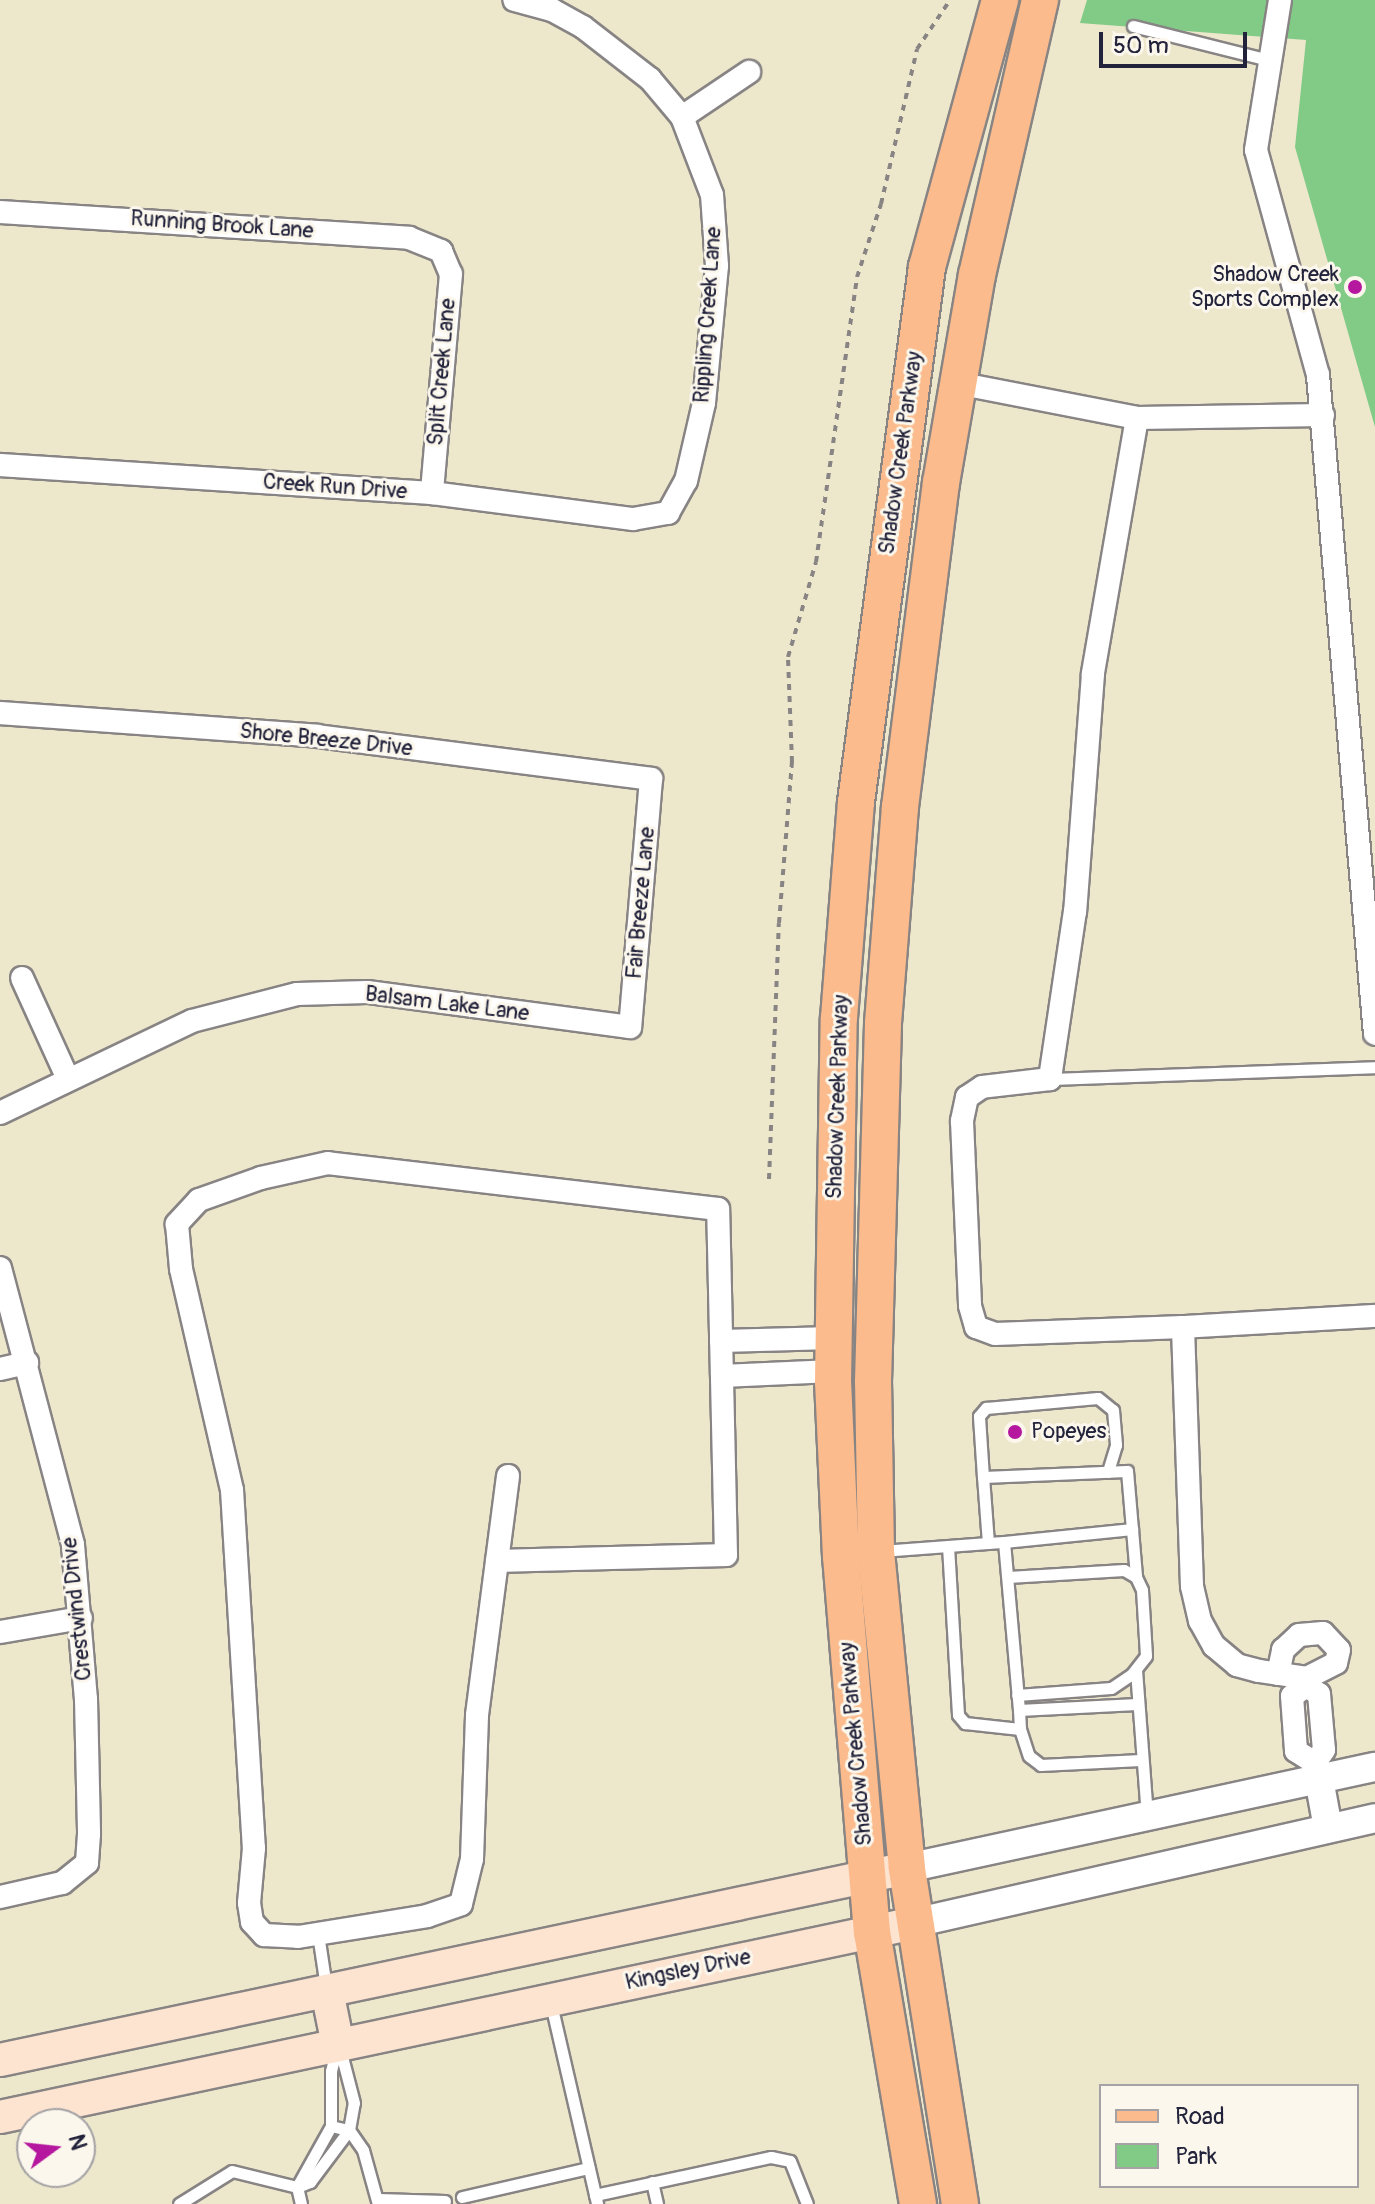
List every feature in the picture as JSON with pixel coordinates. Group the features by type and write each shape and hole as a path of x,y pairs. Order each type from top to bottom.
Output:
{"main road":[{"name":"Shadow Creek Parkway","path":"918,2204 872,1933 841,1557 833,1355 839,1018 856,802 927,267 1000,0"},
{"name":"Shadow Creek Parkway","path":"960,2204 914,1923 876,1552 873,1382 883,1023 900,807 957,383 1040,0"},
{"path":"0,2060 907,1868"},
{"name":"Kingsley Drive","path":"0,2117 914,1923"},
{"path":"327,1991 338,2045"}],"street":[{"path":"514,0 552,10 616,48 682,117 749,72"},
{"path":"1280,0 1256,150 1318,375 1375,1034"},
{"name":"Rippling Creek Lane","path":"668,513 686,481 704,403 717,266 712,195 682,117"},
{"name":"Running Brook Lane","path":"0,212 409,238 441,251"},
{"name":"Split Creek Lane","path":"432,493 451,274 441,251"},
{"path":"957,383 1137,418 1323,415"},
{"path":"1137,418 1093,674 1075,911 1050,1079 982,1087 967,1097 963,1137 970,1306 976,1327 995,1334 1375,1316"},
{"name":"Creek Run Drive","path":"0,465 432,493 633,519 668,513"},
{"name":"Shore Breeze Drive","path":"0,713 317,736 651,779"},
{"name":"Fair Breeze Lane","path":"630,1027 651,779"},
{"path":"22,978 68,1079"},
{"name":"Balsam Lake Lane","path":"0,1113 192,1021 297,994 367,992 630,1027"},
{"path":"497,1561 726,1555 718,1209 328,1163 261,1178 199,1200 177,1224 181,1269 232,1490 254,1848 252,1922 264,1935 318,1934 427,1916 461,1904 472,1859 477,1715 508,1476"},
{"name":"Crestwind Drive","path":"0,1268 73,1545 81,1618 87,1863 62,1883 0,1897"},
{"path":"1183,1327 1192,1586 1200,1621 1214,1646 1237,1665 1307,1682"},
{"path":"721,1341 833,1355"},
{"path":"722,1376 833,1355"},
{"path":"0,1369 27,1363"},
{"path":"0,1632 81,1618"},
{"path":"1278,1674 1290,1641 1323,1633 1333,1639 1339,1657 1325,1673 1307,1682 1292,1696 1296,1751 1317,1771 1328,1828"},
{"path":"907,1868 1147,1816 1317,1771 1375,1767"},
{"name":"Kingsley Drive","path":"914,1923 1375,1818"}],"lane":[{"path":"1133,26 1268,60"},
{"path":"1050,1079 1375,1067"},
{"path":"988,1543 979,1416 998,1404 1098,1398 1113,1410 1116,1445 1108,1472"},
{"path":"983,1477 1127,1471 1146,1656 1136,1670 1111,1688 1017,1695"},
{"path":"876,1552 1132,1529"},
{"path":"1004,1542 1020,1729 1029,1756 1041,1765 1140,1760"},
{"path":"948,1546 958,1715 972,1725 1020,1729"},
{"path":"1008,1577 1124,1570 1136,1577"},
{"path":"1136,1670 1140,1760 1147,1816"},
{"path":"1019,1710 1137,1704"},
{"path":"318,1934 327,1991"},
{"path":"550,1999 596,2199 652,2182 781,2158 799,2174 807,2204"},
{"path":"301,2204 297,2187 331,2126 331,2071 338,2045"},
{"path":"179,2204 232,2171 297,2187 310,2182 349,2130 354,2103 338,2045"},
{"path":"331,2126 349,2130 363,2150 378,2202 445,2201"},
{"path":"462,2197 589,2168"},
{"path":"652,2182 657,2204"}],"path":[{"path":"769,1179 779,923 792,762 788,657 816,562 857,277 881,204 917,49 950,0"}],"green space":[{"name":"Shadow Creek Sports Complex","path":"1087,0 1375,0 1375,427 1295,147 1306,40 1080,23"}],"place":[{"name":"Shadow Creek Sports Complex","path":"1355,287"},
{"name":"Popeyes","path":"1015,1432"}]}
